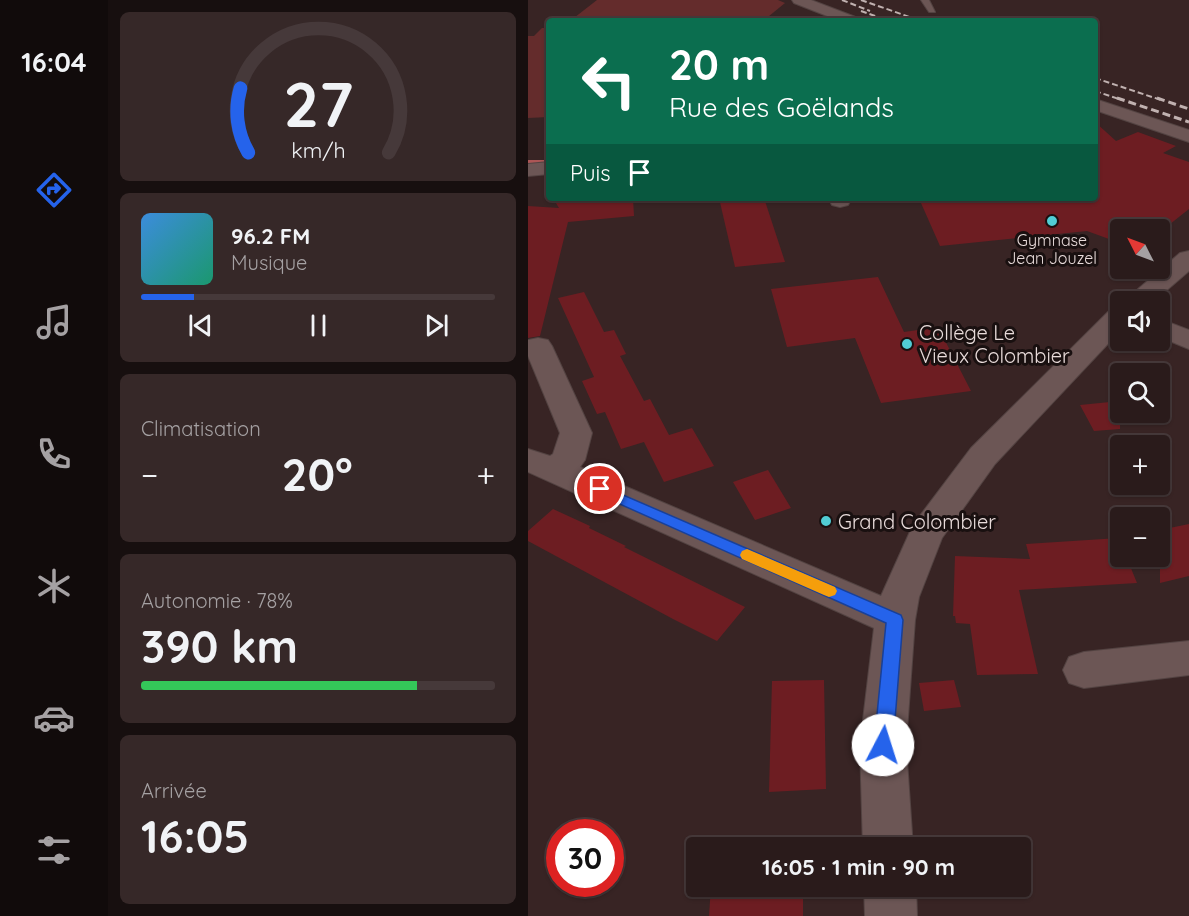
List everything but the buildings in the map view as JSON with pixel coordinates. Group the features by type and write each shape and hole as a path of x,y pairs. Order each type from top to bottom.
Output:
{"street":[{"path":"799,0 845,18"},
{"path":"1098,105 1189,136"},
{"path":"1098,125 1146,121"},
{"path":"528,170 546,168"},
{"path":"1149,291 1189,258"},
{"path":"887,837 883,745 895,620 900,597 926,534 983,456 1110,326"},
{"path":"1170,332 1189,341"},
{"path":"538,346 576,433 568,459 540,464"},
{"path":"540,464 895,620"},
{"path":"1084,670 1189,658"},
{"path":"890,897 891,916"}],"lane":[{"path":"925,0 932,10"}],"shaded area":[{"path":"597,0 778,0 785,3 767,18 574,18"},
{"path":"542,28 546,28 546,117 528,118 528,36 534,36"}],"waterway":[{"path":"528,162 546,162"}],"railway":[{"path":"842,0 870,11"},
{"path":"861,0 912,18"},
{"path":"861,11 881,18"},
{"path":"1098,79 1161,100"},
{"path":"1098,92 1122,100"},
{"path":"1117,98 1189,122"},
{"path":"1157,98 1189,109"}],"slow traffic":[{"path":"747,555 829,591"}],"place":[{"name":"Gymnase Jean Jouzel","path":"1052,221"},
{"name":"Collège Le Vieux Colombier","path":"907,344"},
{"name":"Grand Colombier","path":"826,521"}],"route":[{"path":"600,489 895,620 883,745"}]}
